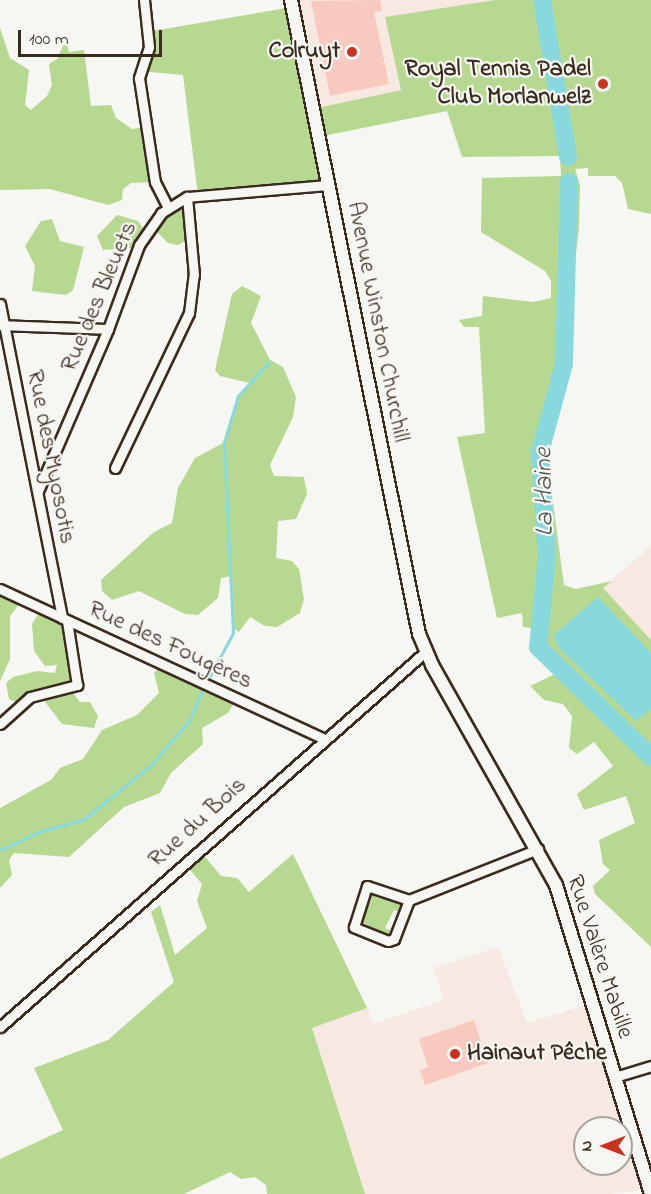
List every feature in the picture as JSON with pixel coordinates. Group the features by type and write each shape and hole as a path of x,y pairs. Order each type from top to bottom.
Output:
{"street":[{"path":"144,0 149,47 139,78 155,182 168,208"},
{"name":"Avenue Winston Churchill","path":"291,0 425,652"},
{"name":"Rue des Bleuets","path":"38,490 108,329 145,231 168,208 187,197 328,186"},
{"path":"115,468 189,313 194,275 187,197"},
{"name":"Rue des Myosotis","path":"0,304 2,325 77,685 30,697 0,724"},
{"path":"2,325 108,329"},
{"name":"Rue des Fougères","path":"0,590 323,738"},
{"name":"Rue du Bois","path":"0,1027 323,738 425,652"},
{"name":"Rue Valère Mabille","path":"425,652 538,849 566,911 651,1194"},
{"path":"409,900 394,939 388,941 354,927 367,885 409,900 538,849"},
{"path":"615,1077 651,1066"}],"shaded area":[{"path":"291,0 495,0 386,17 401,90 317,108"},
{"path":"651,546 651,640 603,588"},
{"path":"498,947 527,1023 590,1004 626,1116 573,1116 573,1176 633,1176 633,1139 649,1189 611,1194 365,1194 312,1027 367,1008 373,1024 444,1000 434,968"}],"green space":[{"path":"495,0 651,0 651,214 628,209 622,183 615,176 588,176 588,168 575,169 580,185 579,228 566,337 568,368 547,458 564,585 576,589 612,581 603,588 651,640 651,947 595,894 593,886 610,870 603,864 599,840 635,823 626,796 584,810 577,794 613,766 594,742 577,754 569,748 572,716 563,704 544,700 530,686 555,674 543,649 541,629 523,627 522,613 497,618 457,437 485,433 479,327 464,327 459,320 482,316 483,296 533,302 551,298 551,281 545,271 481,232 482,178 561,176 560,156 462,157 447,111 323,136 317,108 401,90 385,17"},
{"path":"292,7 328,185 198,195 183,75 140,71 147,32"},
{"path":"0,28 10,58 29,70 25,105 31,110 47,96 52,85 49,64 57,59 63,46 67,44 69,52 84,50 91,106 111,105 116,118 132,129 146,127 155,182 131,183 123,189 122,200 108,205 50,189 0,190"},
{"path":"183,204 187,206 187,240 178,245 168,243 158,233 161,213"},
{"path":"117,215 138,221 145,231 133,248 103,250 97,236"},
{"path":"52,219 60,241 84,247 73,290 66,295 32,291 35,266 25,246 41,221"},
{"path":"242,286 261,296 251,323 270,360 283,367 296,397 293,417 270,465 274,476 304,477 307,494 296,519 278,521 276,558 292,561 299,569 304,599 300,613 277,627 265,626 250,617 239,632 233,628 232,576 221,578 218,598 198,615 185,614 139,591 112,600 102,591 101,580 154,532 172,523 178,488 195,458 225,442 238,396 250,383 220,376 215,370 232,294"},
{"path":"0,589 20,603 10,616 10,659 0,681"},
{"path":"40,611 67,621 76,675 68,687 80,702 90,702 98,716 94,728 62,724 39,694 20,704 9,699 6,683 13,677 37,671 55,673 57,665 45,666 34,651 32,624"},
{"path":"161,666 235,697 228,713 202,728 203,744 171,773 160,793 124,807 69,857 14,853 9,860 12,875 0,888 0,808 51,780 60,768 83,759 102,730 137,715 159,693 154,673"},
{"path":"201,852 221,876 237,878 249,892 293,854 367,1008 312,1028 365,1194 267,1194 266,1185 255,1177 241,1179 230,1172 184,1194 0,1194 0,1159 63,1130 34,1068 108,1040 174,982 151,912 160,905 175,955 207,928 197,901 202,884 186,865"},
{"path":"369,889 377,890 375,897 404,904 400,912 394,910 385,928 392,932 390,937 364,923 362,928 357,926 356,918 363,920 372,898 367,896"}],"water":[{"path":"598,597 651,653 651,709 636,721 558,647 554,635"}],"building":[{"name":"Colruyt","path":"380,0 382,11 374,12 389,84 330,96 311,1"},
{"name":"Hainaut Pêche","path":"474,1020 488,1063 425,1085 420,1070 428,1067 419,1039"}],"waterway":[{"name":"La Haine","path":"542,0 568,157"},
{"name":"La Haine","path":"569,182 564,364 540,452 547,557 538,647 651,757"},
{"path":"210,676 233,633 224,442 238,396 270,361"},
{"path":"0,850 39,832 84,819 150,766 189,721 202,691"}],"place":[{"name":"Colruyt","path":"352,52"},
{"name":"Royal Tennis Padel Club Morlanwelz","path":"603,84"},
{"name":"Hainaut Pêche","path":"455,1054"}]}
